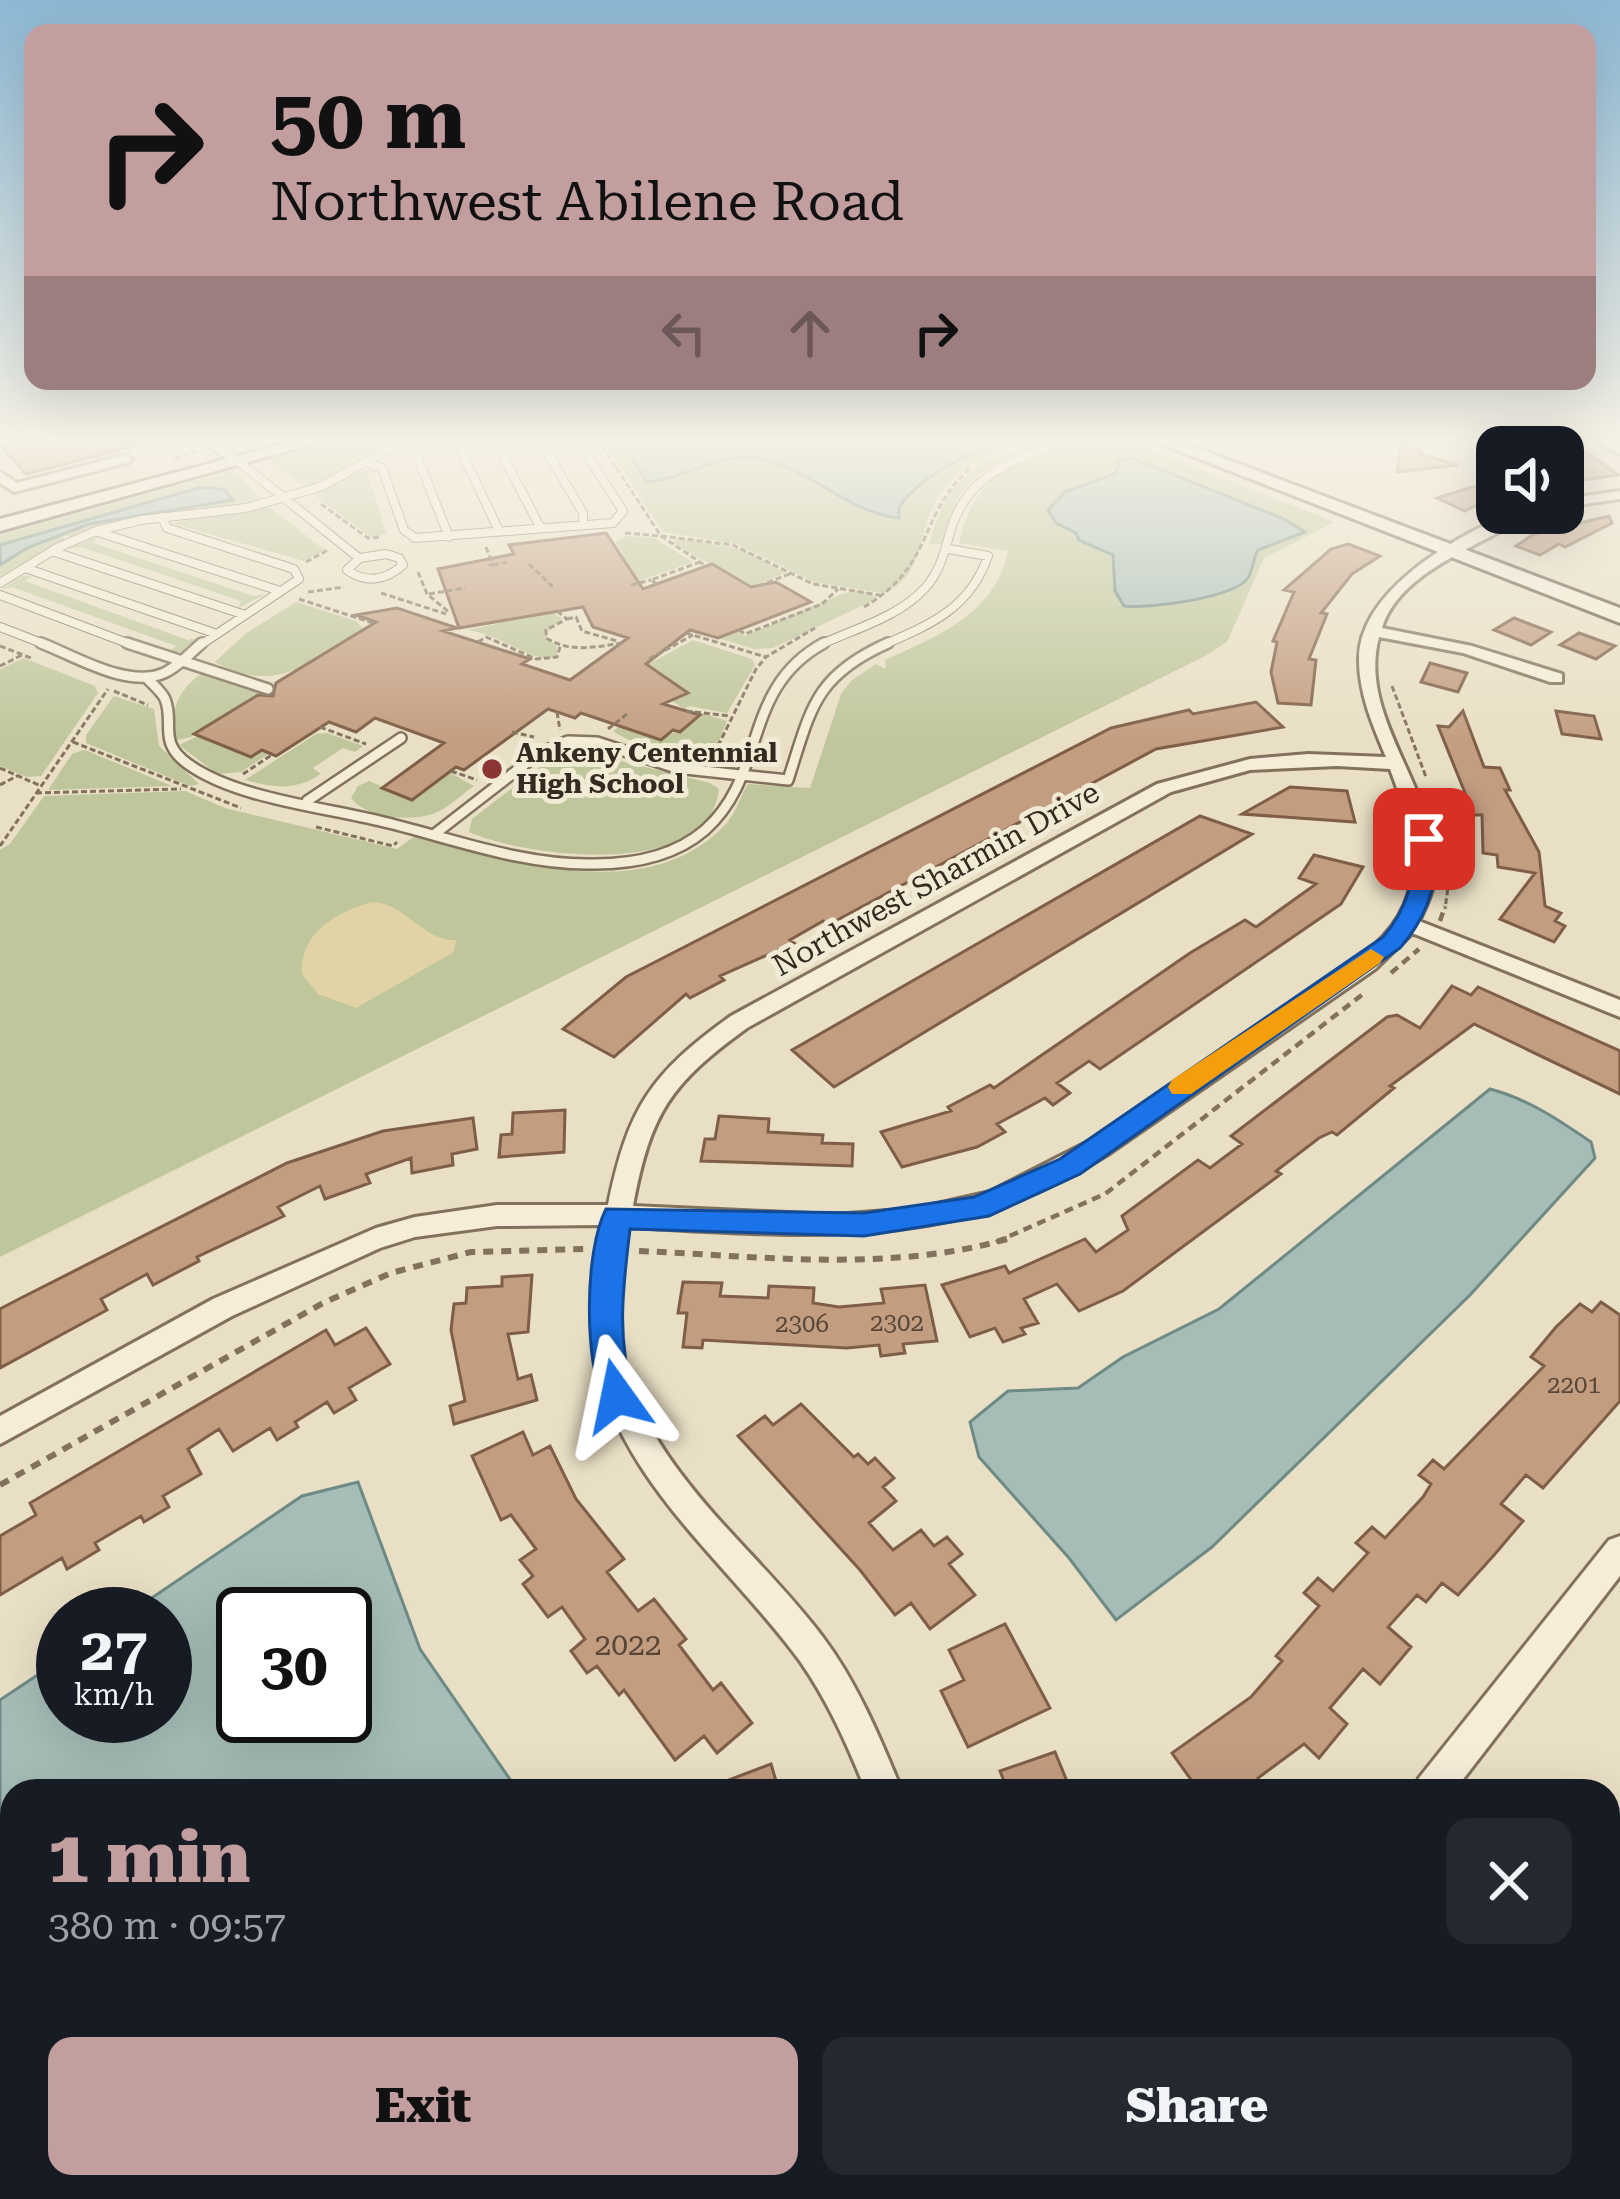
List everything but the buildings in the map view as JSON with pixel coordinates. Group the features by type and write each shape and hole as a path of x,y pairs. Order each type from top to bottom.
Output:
{"main road":[{"path":"1422,541 1620,616"}],"street":[{"path":"0,1431 211,1310 330,1257 413,1227 540,1210 616,1217 864,1224 979,1208 1070,1166 1357,968 1408,924 1427,868 1424,839 1372,692 1368,657 1403,587 1473,541"},
{"path":"1383,633 1484,654 1556,679"},
{"name":"Northwest Sharmin Drive","path":"879,1779 856,1726 810,1647 652,1461 631,1429 606,1358 604,1296 616,1217 644,1115 700,1048 739,1022 1003,873 1194,776 1281,759 1398,764"},
{"path":"1408,924 1620,1009"},
{"path":"1441,1779 1620,1551"}],"lane":[{"path":"0,583 74,541"},
{"path":"126,541 280,591"},
{"path":"0,628 124,675 147,678 168,672 214,633 298,579 294,569 206,541"},
{"path":"336,541 359,558 386,554 399,558 403,565 388,576 361,578 347,569 359,558"},
{"path":"147,678 166,700 163,730 169,745 187,764 227,784 566,864 640,859 705,830 727,803 777,678 818,646 918,596 937,575 951,541"},
{"path":"436,833 538,754 568,741 597,742 676,768 788,780 824,684 848,663 933,623 976,586 988,556 949,549"},
{"path":"52,550 242,614"},
{"path":"26,568 214,633"},
{"path":"0,595 268,689"},
{"path":"855,629 884,646"},
{"path":"307,801 401,738"}],"path":[{"path":"631,585 703,564 668,541"},
{"path":"698,541 733,545 838,589 884,596"},
{"path":"851,613 884,596 915,569 925,541"},
{"path":"484,543 490,565 507,562"},
{"path":"529,564 554,588"},
{"path":"759,586 792,573"},
{"path":"427,594 465,588"},
{"path":"739,630 745,634 807,610 829,600 838,589"},
{"path":"372,590 448,613 436,602"},
{"path":"297,598 373,623"},
{"path":"801,606 807,610"},
{"path":"576,617 582,631 622,643 560,647 548,641 546,630 584,609"},
{"path":"557,611 567,619"},
{"path":"704,760 715,753 730,716 766,657 832,621"},
{"path":"752,625 758,629"},
{"path":"600,636 608,631"},
{"path":"0,1485 323,1303 391,1273 471,1252 611,1250 874,1258 991,1244 1059,1219 1105,1194 1412,956 1433,933 1446,907 1453,871 1448,834 1393,692 1383,633"},
{"path":"649,659 690,634 766,657"},
{"path":"478,642 486,637 547,661 557,657 560,647"},
{"path":"0,666 22,655"},
{"path":"547,661 549,673"},
{"path":"0,846 108,689"},
{"path":"686,711 730,716"},
{"path":"557,712 561,732"},
{"path":"619,740 602,734 627,714"},
{"path":"320,727 383,751"},
{"path":"551,734 571,731"},
{"path":"512,732 540,739 523,752"},
{"path":"227,784 273,754"},
{"path":"2,771 41,786"},
{"path":"451,771 482,782 474,789"},
{"path":"0,785 17,776"},
{"path":"36,794 184,788"},
{"path":"0,828 10,833"}],"green space":[{"path":"46,541 64,541 0,576 0,565"},
{"path":"95,541 253,596 266,594 238,608 241,601 81,547 67,549"},
{"path":"233,541 313,541 325,550 304,561"},
{"path":"658,541 693,562 630,584 633,572 615,542"},
{"path":"692,541 744,550 785,573 751,587 672,543"},
{"path":"716,541 921,541 907,576 883,593 814,582 737,544"},
{"path":"1298,541 1264,558 1227,642 1205,656 0,1257 0,850 10,844 44,796 185,791 225,808 397,849 415,836 577,871 657,865 693,850 725,825 748,784 810,788 841,694 852,680 876,664 886,669 885,660 944,632 991,591 1008,551 959,543"},
{"path":"22,576 188,640 201,637 186,650 169,652 176,646 12,587 1,590"},
{"path":"860,590 878,598 773,648 754,649 718,638 737,631 745,636"},
{"path":"296,602 356,621 364,629 309,663 275,675 237,672 215,662 245,634"},
{"path":"553,612 562,619 543,634 557,647 557,655 549,659 468,630"},
{"path":"693,640 752,659 755,665 727,713 684,709 671,700 687,692 647,665"},
{"path":"24,658 95,686 98,693 41,776 27,777 0,766 0,669"},
{"path":"204,672 265,692 191,737 177,740 178,701"},
{"path":"114,696 154,709 159,746 199,784 190,786 86,743 86,735"},
{"path":"691,710 727,721 708,757 675,755 613,731 620,726 661,740 697,720"},
{"path":"327,733 363,746 355,752 343,748 313,768 321,774 302,783 275,786 245,780 316,734"},
{"path":"198,736 270,753 241,772 217,774 179,745"},
{"path":"572,749 710,783 719,789 708,818 684,838 650,850 611,854 530,849 469,832 472,819 532,773 559,782 535,770"},
{"path":"83,750 172,786 48,790 72,754"},
{"path":"449,772 474,786 433,814 390,816 367,810 351,798 358,786 369,781 412,799"}],"sand":[{"path":"372,902 394,908 434,935 456,940 454,952 356,1008 318,994 302,974 303,960 323,926"}],"water":[{"path":"15,541 46,541 0,565 0,545"},
{"path":"1080,541 1282,541 1258,550 1248,578 1240,585 1152,606 1124,606 1115,591 1113,555"},
{"path":"1490,1089 1530,1104 1567,1126 1591,1142 1595,1158 1470,1295 1212,1547 1116,1620 1069,1558 979,1457 970,1422 1008,1391 1078,1388 1123,1357 1219,1309"},
{"path":"358,1482 420,1649 510,1779 0,1779 0,1700 36,1676 36,1743 192,1743 192,1587 168,1587 302,1496"}],"slow traffic":[{"path":"1182,1087 1371,957"}],"place":[{"name":"Ankeny Centennial High School","path":"492,769"}],"route":[{"path":"617,1396 606,1358 603,1323 616,1217 864,1224 979,1208 1070,1166 1391,943 1408,924 1427,868 1424,839"}]}
